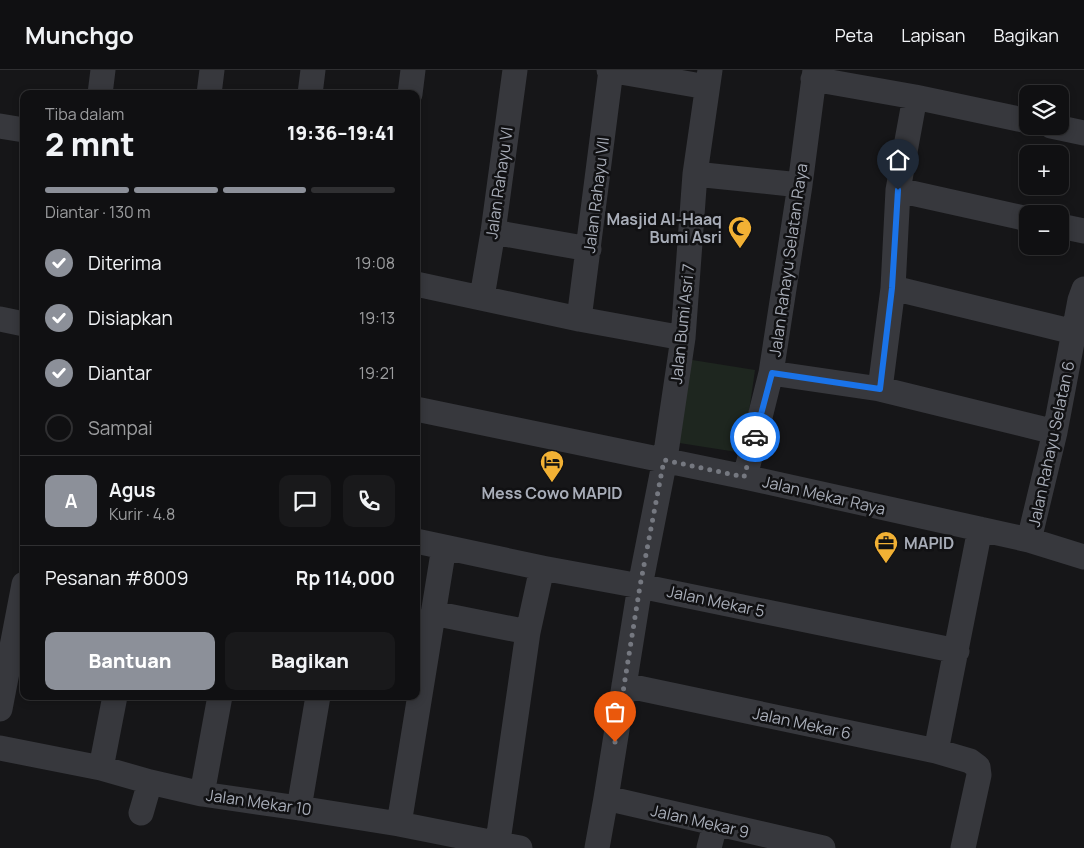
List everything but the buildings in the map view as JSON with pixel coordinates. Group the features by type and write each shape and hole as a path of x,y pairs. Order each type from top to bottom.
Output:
{"street":[{"path":"100,90 103,70"},
{"path":"210,90 212,70"},
{"path":"310,90 313,70"},
{"path":"410,90 413,70"},
{"name":"Jalan Rahayu VI","path":"482,297 493,232 515,70"},
{"path":"610,70 709,79"},
{"name":"Jalan Rahayu VII","path":"579,319 610,70"},
{"path":"814,74 1019,119"},
{"name":"Jalan Rahayu Selatan Raya","path":"744,477 772,373 800,185 814,74"},
{"name":"Jalan Bumi Asri 7","path":"597,848 640,586 664,460 683,338 695,174 709,79"},
{"path":"880,389 892,288 898,190 915,97"},
{"path":"0,126 20,129"},
{"path":"1069,130 1084,133"},
{"path":"695,174 800,185"},
{"path":"898,190 1019,217"},
{"path":"1069,228 1084,231"},
{"path":"493,232 589,249"},
{"path":"420,285 579,319 683,338"},
{"path":"892,288 1074,332"},
{"name":"Jalan Rahayu Selatan 6","path":"1029,540 1055,432 1084,289"},
{"path":"0,319 20,323"},
{"path":"772,373 880,389 1055,432"},
{"name":"Jalan Mekar Raya","path":"420,410 744,477 1029,540 1084,557"},
{"path":"936,751 980,530"},
{"name":"Jalan Mekar 5","path":"420,542 957,651"},
{"path":"420,694 444,547"},
{"path":"505,847 528,632 542,568"},
{"path":"0,709 20,605"},
{"path":"433,613 528,632"},
{"name":"Jalan Mekar 6","path":"624,685 936,751 970,761 978,767 979,775 963,848"},
{"path":"101,768 114,700"},
{"path":"202,794 219,700"},
{"path":"299,808 317,700"},
{"path":"399,824 419,700"},
{"name":"Jalan Mekar 10","path":"0,748 101,768 202,794 399,824 505,847"},
{"path":"141,813 150,782"},
{"name":"Jalan Mekar 9","path":"606,798 712,836 810,847"}],"shaded area":[{"path":"686,359 755,370 743,453 673,442"}],"way so far":[{"path":"615,742 640,586 664,460 744,477 755,437"}],"place":[{"name":"Masjid Al-Haaq Bumi Asri","path":"740,249"},
{"name":"Mess Cowo MAPID","path":"552,483"},
{"name":"MAPID","path":"886,564"}],"route":[{"path":"755,437 772,373 880,389 892,288 898,190"}]}
